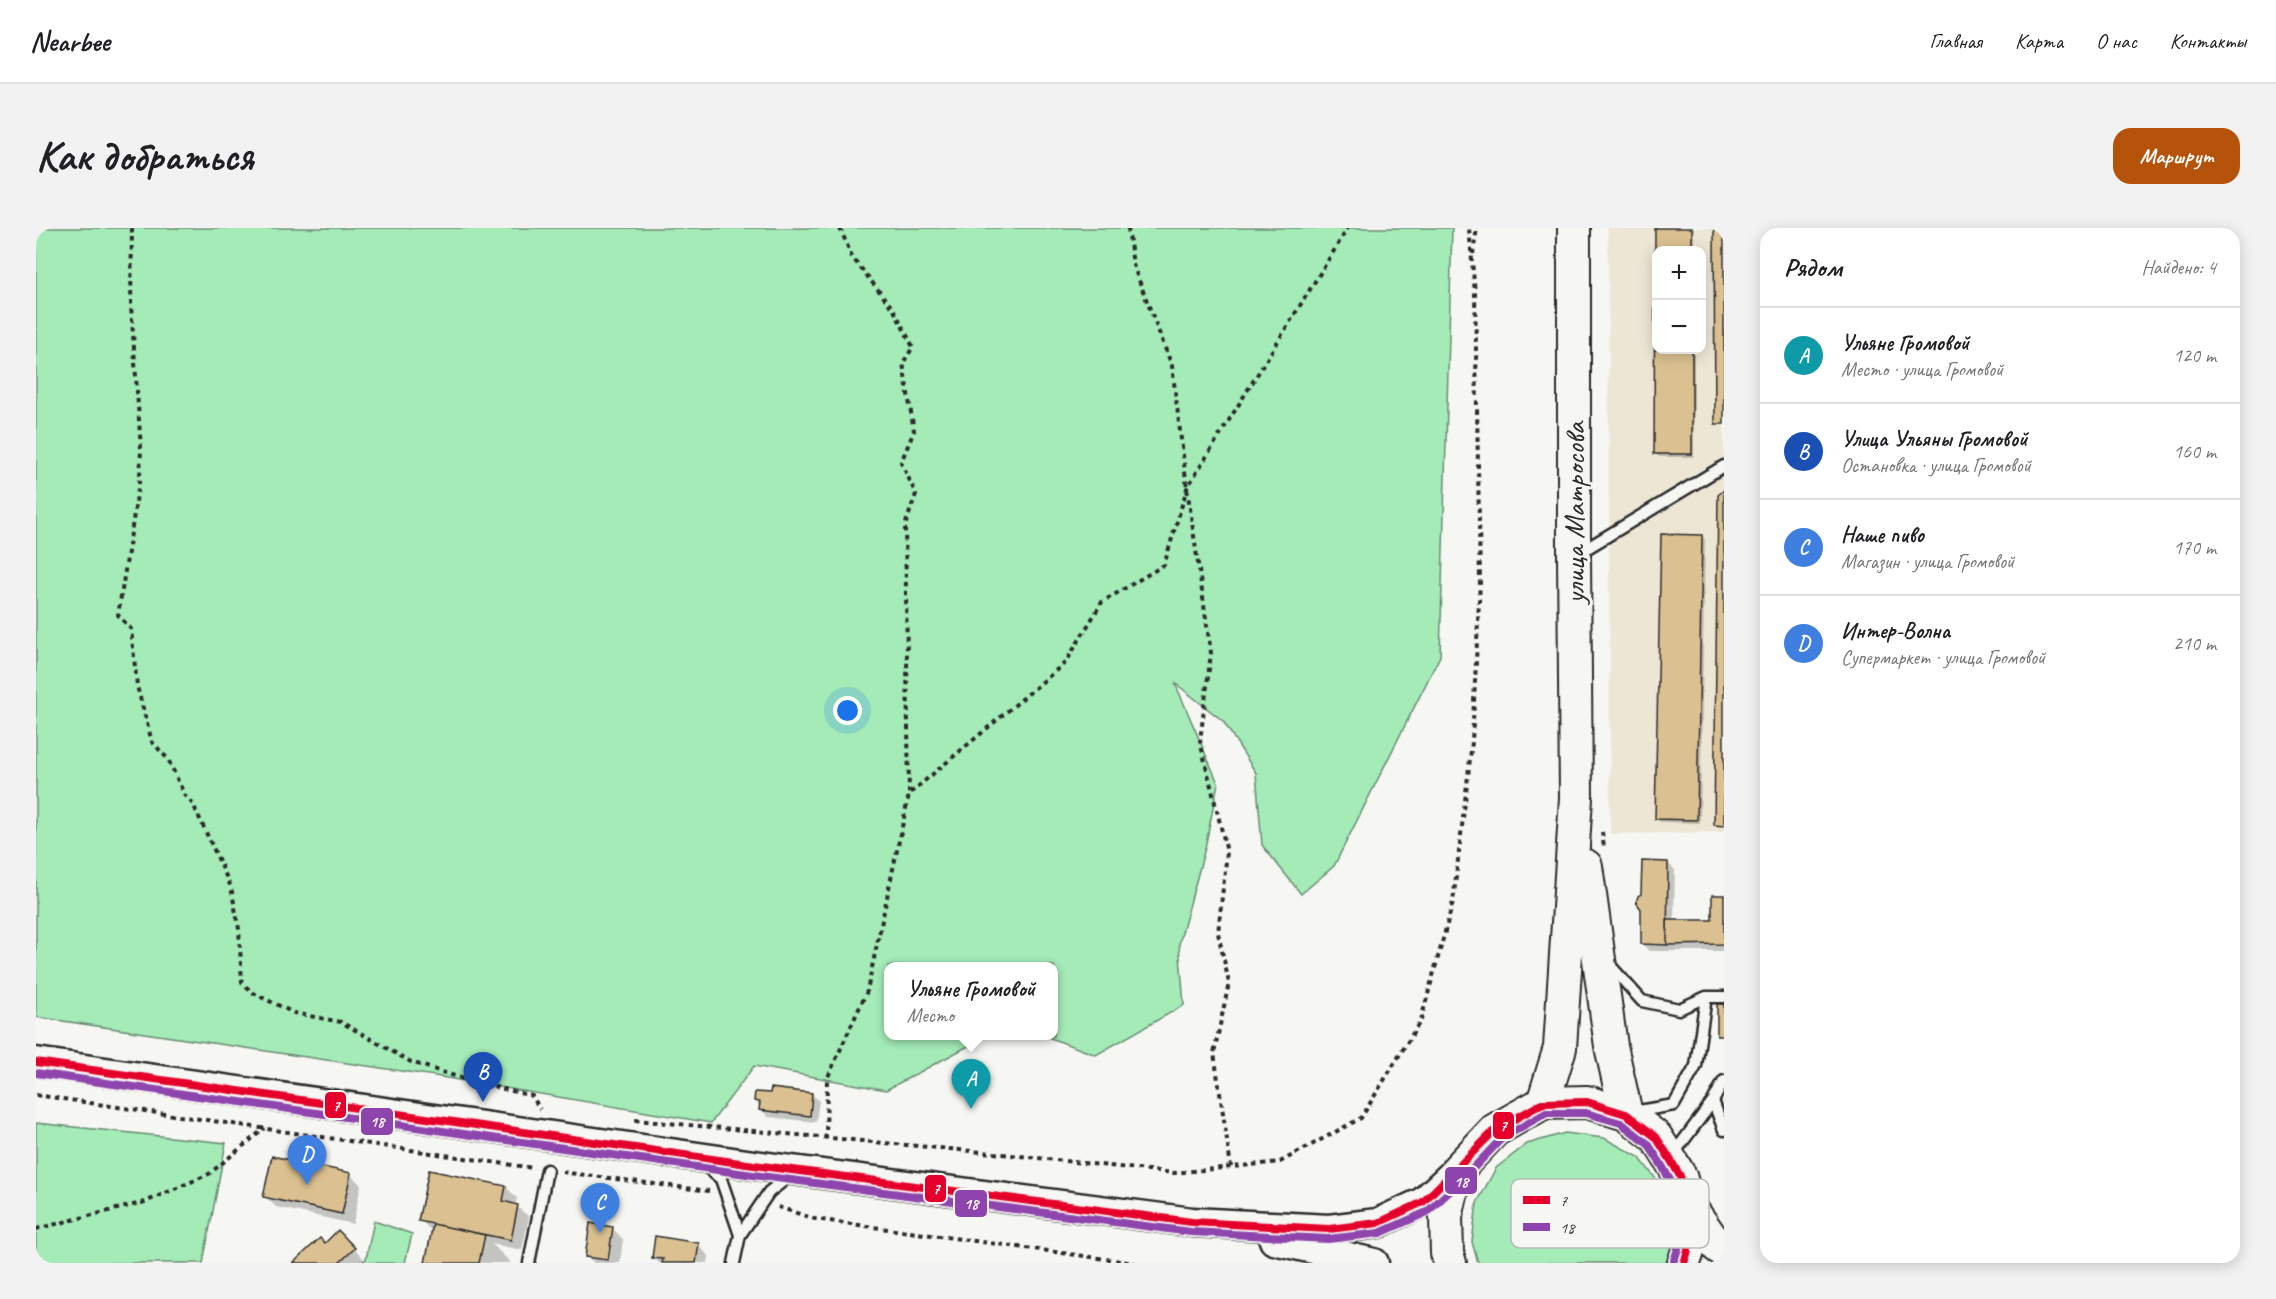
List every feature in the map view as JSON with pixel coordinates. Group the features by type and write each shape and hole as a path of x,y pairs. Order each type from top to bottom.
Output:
{"main road":[{"name":"улица Матросова","path":"1543,1103 1560,1048 1576,798 1574,228"},
{"name":"улица Матросова","path":"1576,798 1611,1046 1626,1114"},
{"path":"36,1062 693,1156 1192,1222 1329,1229 1378,1222 1423,1202 1494,1130 1543,1103 1587,1102 1626,1114 1656,1137 1681,1179"},
{"path":"1450,1263 1447,1253 1446,1217 1457,1170"},
{"path":"1192,1222 1374,1263"},
{"path":"1709,1234 1724,1251"},
{"path":"1684,1263 1688,1248"}],"lane":[{"path":"1574,556 1724,466"},
{"path":"1597,951 1642,1001 1679,1009 1706,997 1724,997"},
{"path":"1626,1114 1674,1105 1696,1066 1706,997"},
{"path":"1670,1159 1713,1101 1724,1081"},
{"path":"1713,1101 1724,1130"},
{"path":"693,1156 721,1179 740,1235"},
{"path":"529,1263 547,1170"},
{"path":"734,1263 740,1235 762,1201 769,1192 797,1170"}],"path":[{"path":"132,228 130,305 141,449 140,476 118,615 131,629 137,686 152,742 168,759 185,796 193,804 231,887 239,929 242,982 251,992 294,1013 341,1022 411,1062 467,1080 532,1096 540,1110"},
{"path":"826,1139 827,1079 867,991 909,794 904,526 916,494 901,462 914,432 903,363 914,347 894,310 852,257 840,228"},
{"path":"1128,228 1133,265 1172,366 1211,653 1200,741 1227,852 1218,933 1229,983 1214,1053 1231,1167"},
{"path":"909,794 1066,662 1102,602 1164,565 1187,488 1348,228"},
{"path":"627,1119 993,1153 1174,1173 1280,1162 1361,1118 1421,1020 1453,902 1472,742 1480,580 1475,305 1469,228"},
{"path":"1472,261 1477,228"},
{"path":"1601,828 1605,851"},
{"path":"36,1095 547,1170 726,1193"},
{"path":"36,1229 146,1202 209,1174 265,1128"},
{"path":"762,1201 815,1219 1135,1263"}],"shaded area":[{"path":"1608,228 1724,228 1724,832 1610,834"}],"green space":[{"path":"36,228 1452,228 1440,656 1334,866 1301,894 1262,845 1256,773 1223,721 1175,683 1218,783 1205,848 1179,944 1184,1005 1096,1055 1056,1040 1058,1040 1058,962 884,962 884,1040 980,1040 886,1090 754,1066 711,1123 435,1076 36,1017"},
{"path":"36,1123 226,1143 203,1263 36,1263"},
{"path":"1565,1133 1604,1138 1639,1157 1656,1179 1511,1179 1511,1248 1672,1248 1670,1263 1478,1263 1472,1242 1477,1203 1496,1168 1527,1144"},
{"path":"374,1221 412,1234 405,1263 361,1263 366,1259"}],"building":[{"path":"1655,228 1692,228 1692,246 1655,246"},
{"path":"1714,228 1724,228 1724,424 1715,424"},
{"path":"1654,354 1692,354 1692,454 1654,454"},
{"path":"1724,490 1724,826 1714,825 1718,495"},
{"path":"1661,534 1702,535 1697,820 1655,819"},
{"path":"1642,861 1668,862 1667,945 1641,944 1641,909 1636,902 1641,894"},
{"path":"1712,895 1724,895 1724,944 1667,945 1667,920 1712,920"},
{"path":"1717,1004 1724,1004 1724,1036 1717,1036"},
{"path":"771,1088 812,1093 810,1116 759,1110 760,1102 754,1101 755,1092 770,1093"},
{"path":"272,1156 351,1173 342,1214 263,1197"},
{"path":"429,1170 506,1186 503,1201 518,1205 511,1240 418,1221"},
{"path":"590,1223 613,1227 608,1260 585,1257"},
{"path":"433,1224 485,1235 479,1263 425,1263"},
{"path":"338,1230 355,1248 339,1263 293,1263 320,1238 325,1243"},
{"path":"655,1236 699,1243 696,1263 662,1263 663,1259 652,1258"}],"transit line":[{"name":"7","path":"36,1062 754,1165 1192,1222 1329,1229 1378,1223 1423,1202 1495,1130 1543,1103 1587,1102 1626,1114 1656,1137 1681,1179"},
{"name":"18","path":"36,1073 753,1175 1191,1232 1328,1239 1380,1233 1427,1212 1502,1138 1546,1113 1586,1113 1621,1123 1648,1144 1669,1179"},
{"name":"18","path":"1674,1260 1678,1248"},
{"name":"7","path":"1684,1263 1688,1248"}],"place":[{"name":"Улица Ульяны Громовой","path":"483,1102"},
{"name":"Ульяне Громовой","path":"971,1109"},
{"name":"Интер-Волна","path":"307,1185"},
{"name":"Наше пиво","path":"600,1233"}]}
